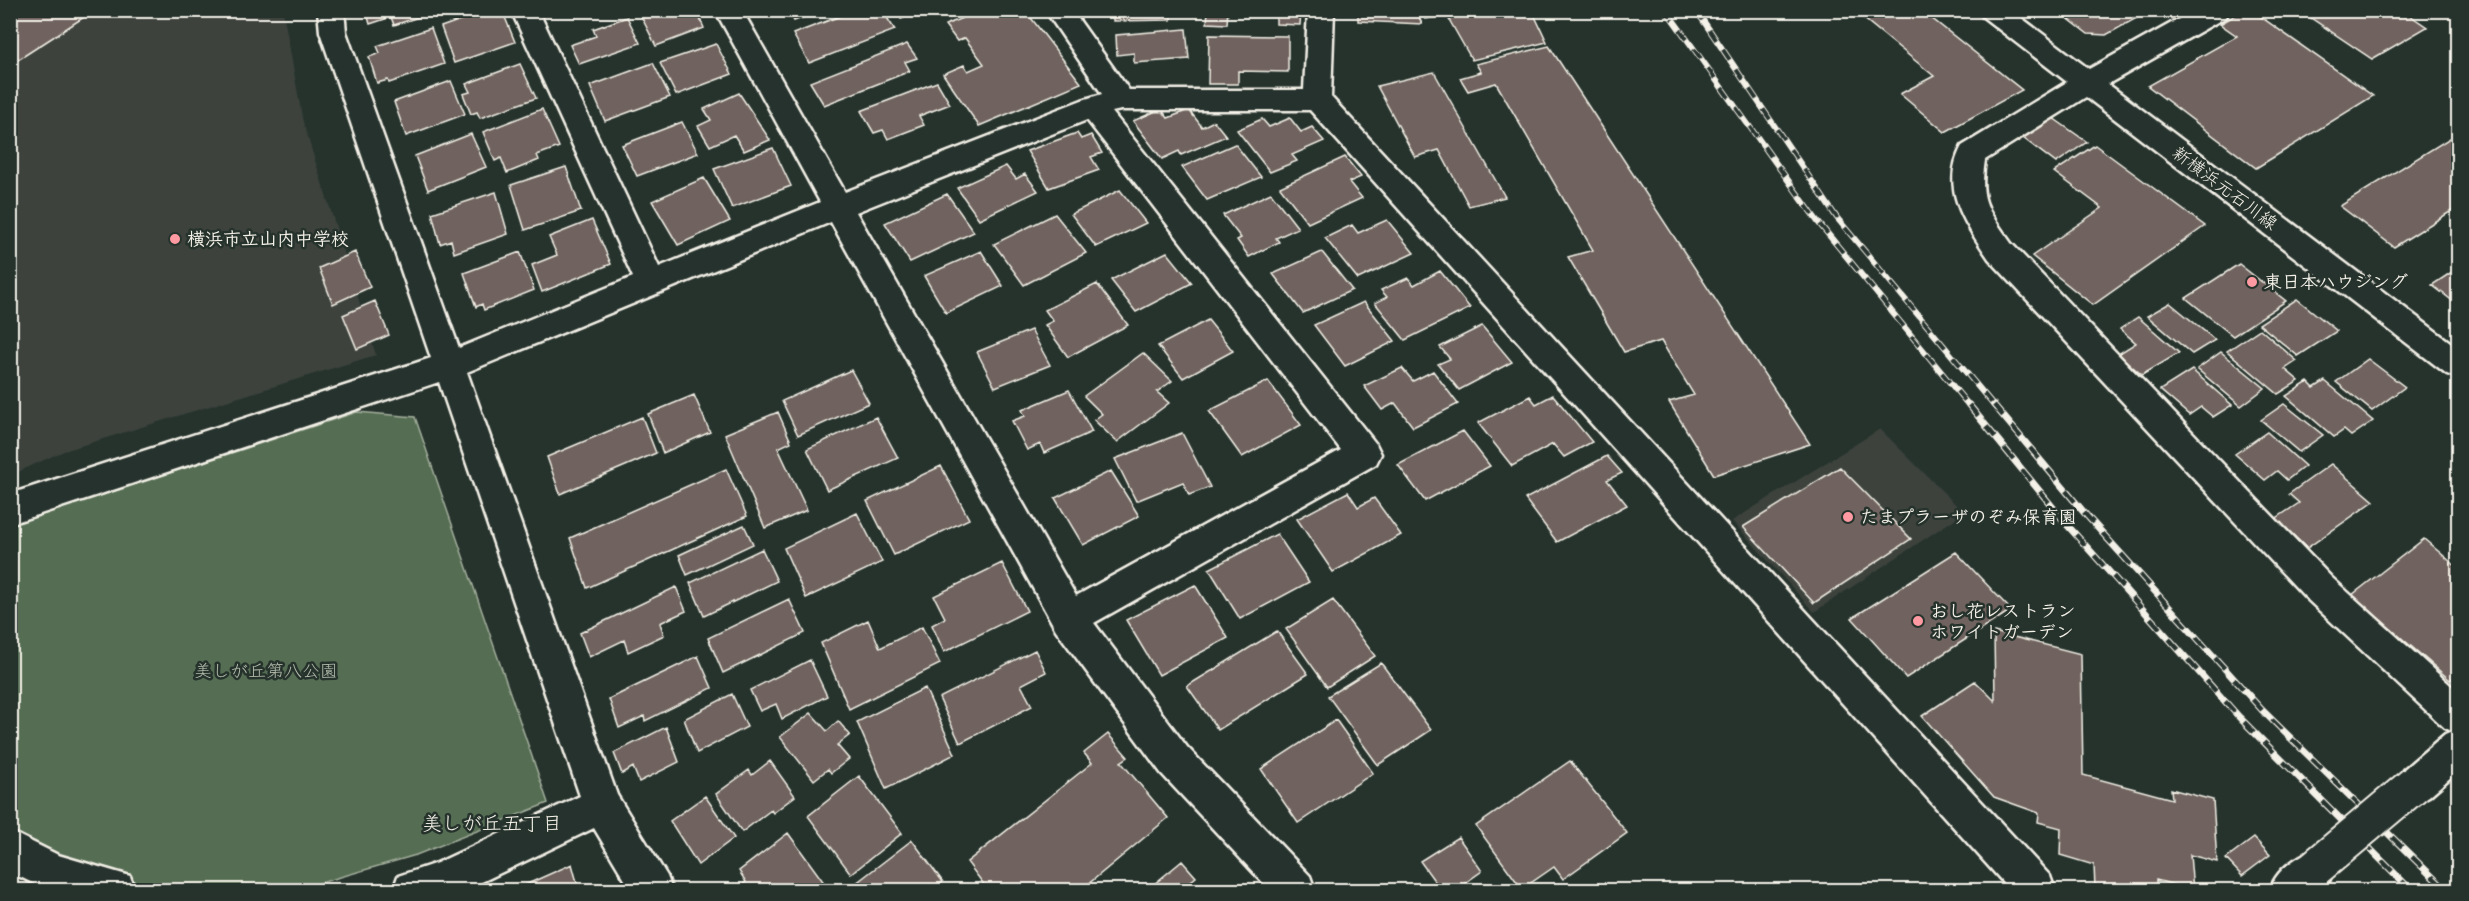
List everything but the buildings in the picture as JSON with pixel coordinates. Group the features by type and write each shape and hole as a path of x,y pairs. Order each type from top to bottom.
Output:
{"street":[{"path":"331,10 333,32 602,805 653,891"},
{"path":"524,10 652,284"},
{"path":"728,10 1069,618 1174,760 1296,891"},
{"path":"1058,10 1107,104 1364,454 1069,618"},
{"path":"1321,10 1317,100 2036,891"},
{"name":"新横浜元石川線","path":"1992,10 2458,365"},
{"path":"2217,10 2087,83 1972,154 1967,183 1970,203 2000,251 2086,344 2319,588 2458,716"},
{"path":"10,509 450,365 837,207 1107,104 1317,100"},
{"path":"2302,879 2458,747"},
{"path":"412,891 442,881 602,805"},
{"path":"10,850 52,873 116,891"}],"shaded area":[{"name":"横浜市立山内中学校","path":"10,11 283,11 303,122 376,355 64,451 11,475"},
{"name":"たまプラーザのぞみ保育園","path":"1880,429 1964,513 1814,612 1732,521"}],"green space":[{"name":"美しが丘第八公園","path":"357,412 415,417 548,803 416,855 306,887 262,890 147,890 73,864 11,833 10,525"}],"railway":[{"path":"1666,10 1818,222 1970,407"},
{"path":"1696,10 1837,218 1995,407"},
{"path":"1969,405 2069,527 2239,717 2411,890"},
{"path":"1994,405 2087,516 2262,710 2446,890"}],"place":[{"name":"横浜市立山内中学校","path":"175,239"},
{"name":"東日本ハウジング","path":"2252,282"},
{"name":"たまプラーザのぞみ保育園","path":"1848,517"},
{"name":"おし花レストラン ホワイトガーデン","path":"1918,621"}],"district":[{"name":"美しが丘五丁目","path":"492,823"}]}
